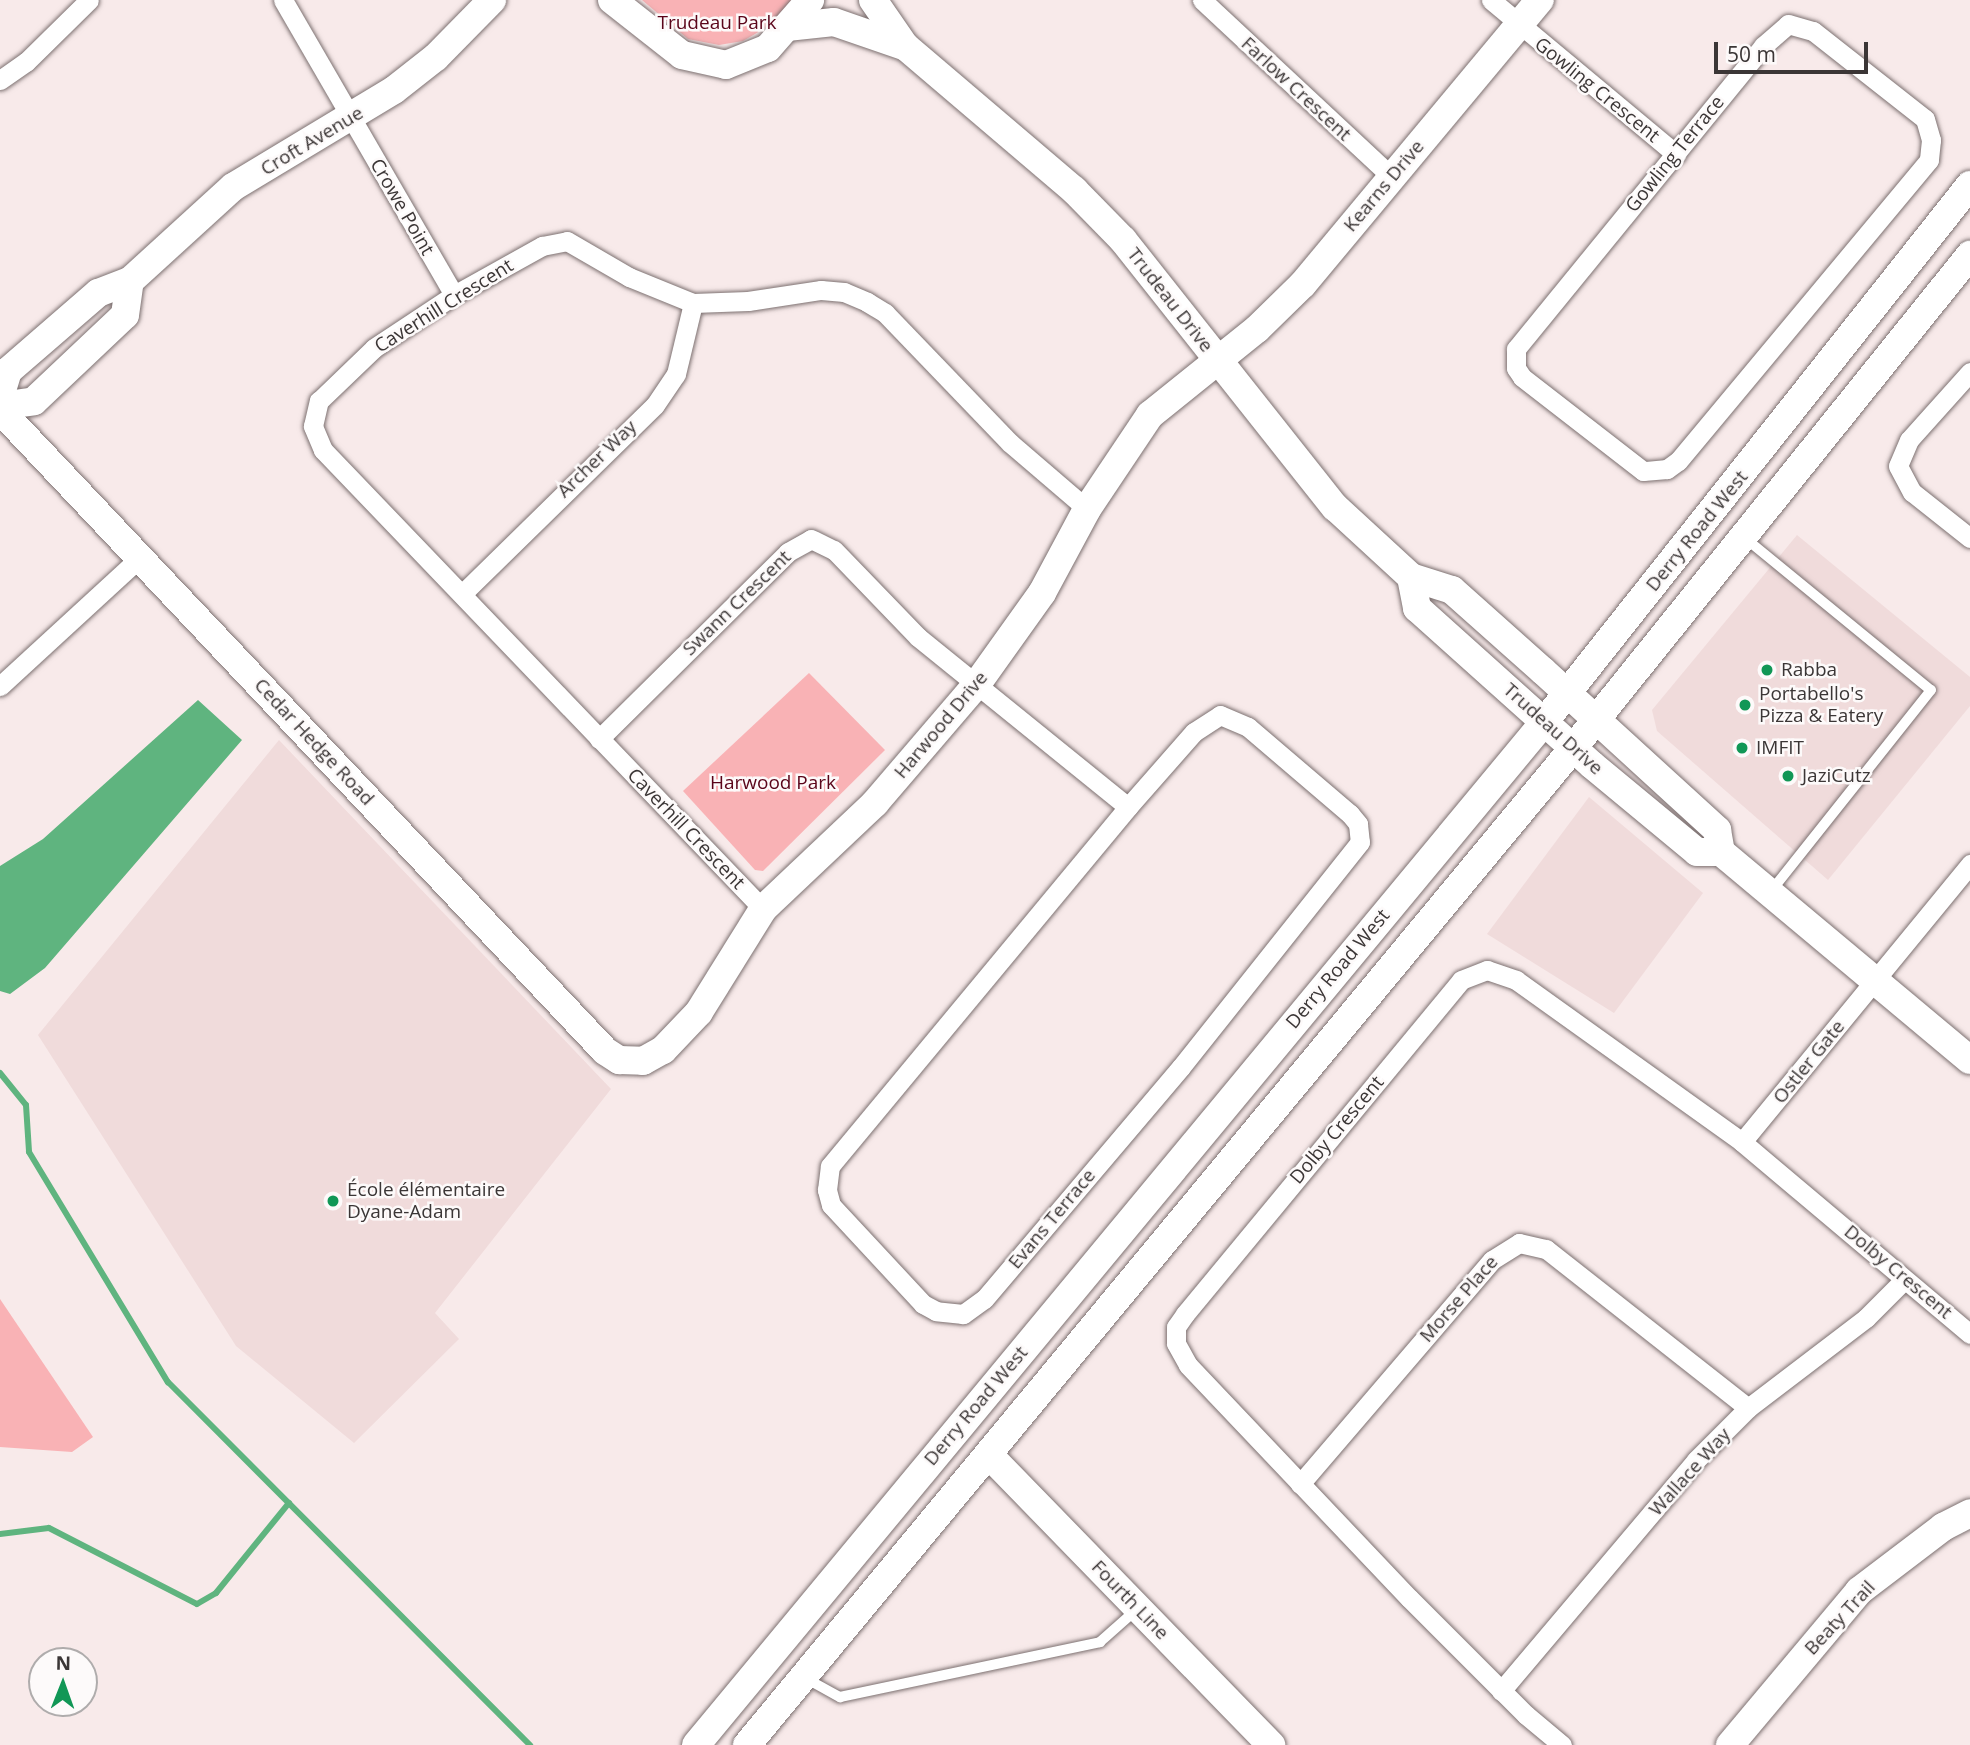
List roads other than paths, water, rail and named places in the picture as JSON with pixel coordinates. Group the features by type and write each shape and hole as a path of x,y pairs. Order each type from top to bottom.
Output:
{"street":[{"path":"0,80 26,62 89,0"},
{"name":"Crowe Point","path":"283,0 349,120 454,295"},
{"name":"Croft Avenue","path":"0,397 8,371 98,293 130,281 233,187 349,120 436,57 492,0"},
{"path":"612,0 669,48 710,64 755,57 787,27 810,0"},
{"name":"Trudeau Drive","path":"873,0 906,47 1082,198 1123,240 1335,507 1410,577 1452,590 1717,830 1721,852 1970,1059"},
{"name":"Farlow Crescent","path":"1202,0 1392,177"},
{"name":"Gowling Crescent","path":"1491,0 1518,26 1676,154"},
{"name":"Kearns Drive","path":"1216,360 1303,284 1539,0"},
{"name":"Trudeau Drive","path":"787,27 834,22 906,47"},
{"name":"Gowling Terrace","path":"1788,24 1813,31 1925,119 1932,148 1929,160 1678,461 1667,469 1643,471 1522,377 1515,358 1522,339 1676,154 1763,46 1788,24"},
{"name":"Derry Road West","path":"696,1745 1545,721 1970,185"},
{"name":"Caverhill Crescent","path":"763,909 323,450 314,437 313,417 333,385 374,348 454,295 542,246 566,241 629,277 693,303 748,301 821,289 844,292 867,302 885,313 1010,443 1087,509"},
{"name":"Derry Road West","path":"747,1745 1574,747 1745,538 1970,255"},
{"path":"0,408 34,401 125,315 130,281"},
{"name":"Archer Way","path":"462,594 655,405 676,374 693,303"},
{"name":"Harwood Drive","path":"635,1062 657,1055 699,1012 763,909 875,803 977,684 1042,593 1087,509 1150,415 1216,360"},
{"path":"1970,372 1909,440 1898,466 1912,492 1970,538"},
{"name":"Cedar Hedge Road","path":"0,408 605,1051 635,1062"},
{"name":"Swann Crescent","path":"598,739 788,552 811,539 834,550 918,637 977,684"},
{"path":"0,686 139,558"},
{"name":"Trudeau Drive","path":"1410,577 1417,608 1574,747 1698,852 1721,852"},
{"path":"977,684 1128,807"},
{"name":"Evans Terrace","path":"1220,715 1248,727 1350,814 1361,833 1352,854 1181,1067 984,1299 963,1314 936,1311 923,1304 831,1205 827,1190 830,1166 1128,807 1194,732 1220,715"},
{"name":"Ostler Gate","path":"1742,1142 1970,864"},
{"name":"Dolby Crescent","path":"1562,1745 1501,1691 1300,1484 1178,1353 1176,1326 1461,980 1474,971 1505,972 1742,1142 1970,1334"},
{"name":"Morse Place","path":"1300,1484 1492,1260 1519,1243 1546,1249 1748,1408"},
{"name":"Wallace Way","path":"1501,1691 1696,1460 1748,1408 1866,1318 1904,1280"},
{"name":"Fourth Line","path":"989,1455 1271,1745"},
{"name":"Beaty Trail","path":"1730,1745 1859,1591 1943,1527 1970,1514"}],"lane":[{"path":"1745,538 1931,690 1770,893"},
{"path":"804,1677 840,1697 1100,1642 1138,1608"}],"waterway":[{"path":"0,1073 26,1105 29,1152 168,1382 530,1745"},
{"path":"0,1534 49,1528 197,1604 216,1593 289,1503"}],"place":[{"name":"Rabba","path":"1767,670"},
{"name":"Portabello's Pizza & Eatery","path":"1745,705"},
{"name":"IMFIT","path":"1742,748"},
{"name":"JaziCutz","path":"1788,776"},
{"name":"École élémentaire Dyane-Adam","path":"333,1201"}],"park label":[{"name":"Trudeau Park","path":"717,23"},
{"name":"Harwood Park","path":"773,783"}]}
